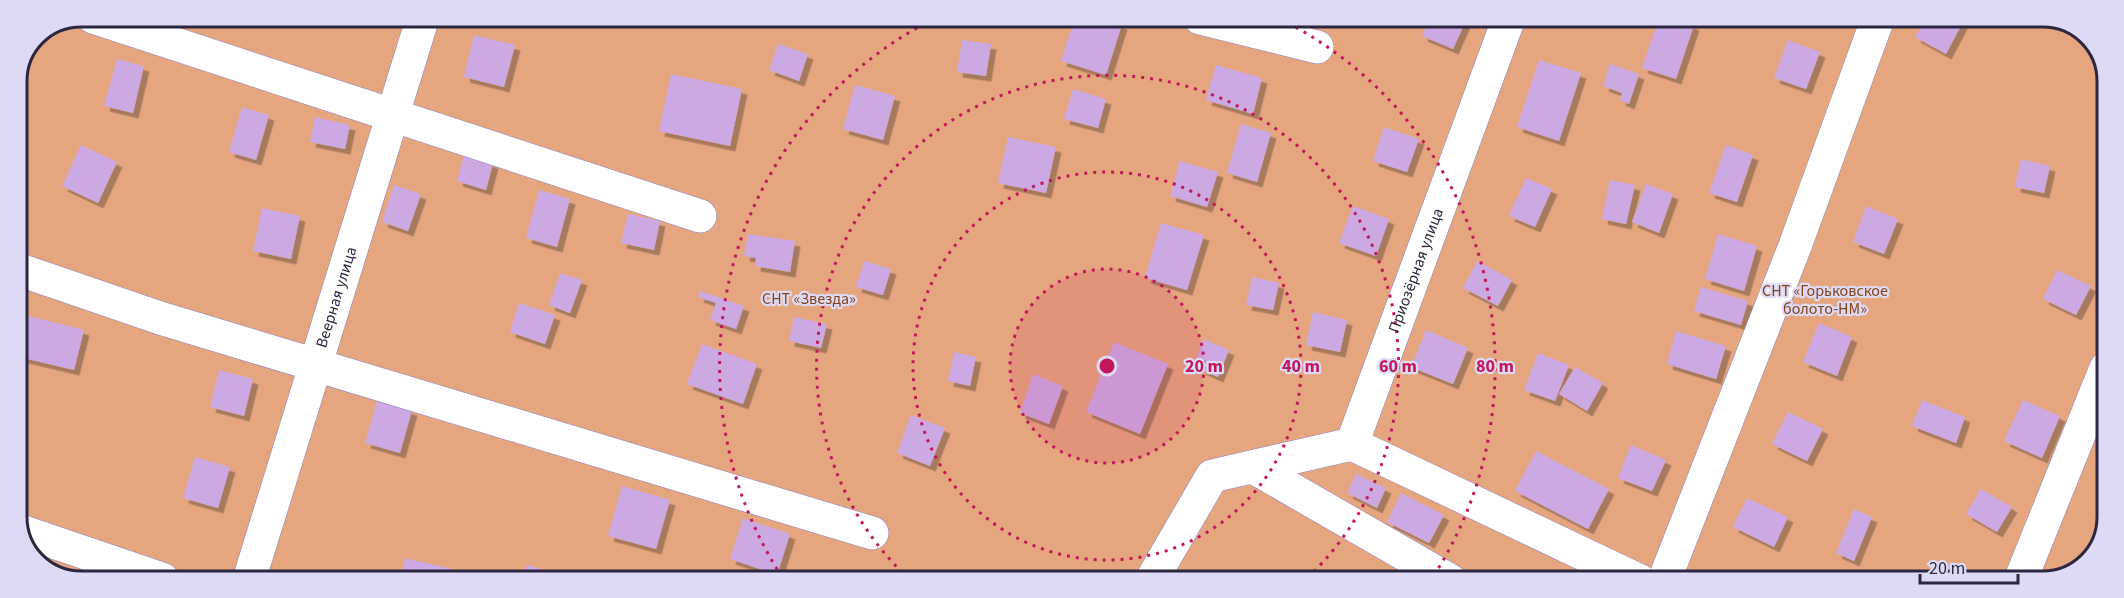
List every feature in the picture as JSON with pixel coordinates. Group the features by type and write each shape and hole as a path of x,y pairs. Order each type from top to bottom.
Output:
{"street":[{"path":"127,27 700,216"},
{"name":"Веерная улица","path":"252,571 420,27"},
{"path":"1236,27 1317,47"},
{"name":"Приозёрная улица","path":"1352,444 1506,27"},
{"path":"1668,571 1795,246 1875,27"},
{"path":"27,273 160,318 872,534"},
{"path":"2024,571 2097,390"},
{"path":"1156,571 1212,476 1352,444 1619,571"},
{"path":"1253,467 1434,571"},
{"path":"30,534 138,571"}],"green space":[{"name":"СНТ «Звезда»","path":"2050,27 2073,36 2086,48 2093,61 2097,78 2097,524 2088,547 2076,560 2060,568 2043,571 74,571 51,562 38,550 31,537 27,520 27,81 31,61 36,51 51,36 71,28"}],"building":[{"path":"1072,27 1121,27 1106,75 1061,61"},
{"path":"1426,27 1463,27 1453,49 1422,36"},
{"path":"1656,27 1693,27 1676,79 1642,68"},
{"path":"1921,27 1960,27 1946,54 1915,37"},
{"path":"474,35 515,45 504,87 464,77"},
{"path":"962,40 991,44 986,76 957,72"},
{"path":"1788,40 1820,52 1806,89 1774,78"},
{"path":"778,44 808,54 799,81 769,70"},
{"path":"117,59 144,66 133,113 104,106"},
{"path":"1539,60 1581,73 1559,141 1517,127"},
{"path":"1610,64 1639,74 1629,104 1620,100 1622,93 1603,86"},
{"path":"1216,65 1262,78 1253,114 1206,100"},
{"path":"671,74 742,89 730,146 659,131"},
{"path":"855,85 895,96 883,140 843,129"},
{"path":"1073,89 1106,99 1098,128 1064,119"},
{"path":"242,107 269,115 256,160 229,152"},
{"path":"315,117 350,125 345,149 310,142"},
{"path":"1241,124 1271,133 1257,182 1227,173"},
{"path":"1384,127 1419,139 1407,172 1373,161"},
{"path":"1008,137 1056,147 1046,193 998,183"},
{"path":"81,145 117,162 98,203 62,186"},
{"path":"1726,145 1753,155 1737,202 1709,193"},
{"path":"464,155 493,163 486,190 457,181"},
{"path":"2021,159 2050,166 2044,193 2015,187"},
{"path":"1180,161 1218,172 1207,207 1170,196"},
{"path":"1526,178 1552,189 1535,227 1509,216"},
{"path":"1610,180 1635,185 1626,224 1602,219"},
{"path":"1646,184 1673,194 1659,233 1632,222"},
{"path":"394,185 421,194 408,231 382,222"},
{"path":"539,190 570,199 557,247 526,238"},
{"path":"1353,206 1389,219 1376,256 1339,243"},
{"path":"1866,206 1898,219 1884,254 1853,242"},
{"path":"262,208 300,216 291,259 253,251"},
{"path":"628,214 660,221 654,250 621,243"},
{"path":"1161,223 1204,235 1187,290 1145,278"},
{"path":"748,234 795,241 790,272 755,266 756,258 744,256"},
{"path":"1718,234 1757,246 1744,291 1705,279"},
{"path":"864,261 891,269 883,295 856,287"},
{"path":"1477,261 1512,280 1498,306 1463,288"},
{"path":"2057,270 2091,286 2076,315 2043,299"},
{"path":"560,273 582,280 570,313 549,305"},
{"path":"1252,277 1279,283 1273,310 1246,305"},
{"path":"1701,287 1748,301 1741,325 1694,311"},
{"path":"700,291 744,306 736,329 710,320 716,303 698,297"},
{"path":"519,303 555,315 545,344 510,332"},
{"path":"1313,312 1347,320 1340,352 1306,345"},
{"path":"29,316 84,330 74,370 27,359"},
{"path":"794,317 827,324 821,348 789,341"},
{"path":"1819,323 1852,337 1837,376 1803,362"},
{"path":"1426,330 1468,348 1453,384 1411,367"},
{"path":"1676,331 1726,346 1716,379 1667,364"},
{"path":"1203,339 1229,350 1218,377 1200,369 1203,362 1196,359"},
{"path":"1114,342 1168,364 1140,434 1086,412"},
{"path":"702,344 757,364 743,404 687,384"},
{"path":"954,352 976,357 970,386 948,381"},
{"path":"1538,353 1569,365 1555,401 1524,390"},
{"path":"1575,367 1603,383 1587,411 1559,394"},
{"path":"219,370 253,379 244,416 210,407"},
{"path":"1033,374 1063,386 1049,424 1020,413"},
{"path":"1922,400 1965,417 1956,443 1912,426"},
{"path":"2023,400 2060,416 2042,458 2004,441"},
{"path":"377,401 412,410 400,453 365,443"},
{"path":"1788,412 1823,429 1807,461 1772,444"},
{"path":"911,415 945,428 930,466 897,453"},
{"path":"1631,445 1666,460 1652,491 1618,478"},
{"path":"1536,451 1609,489 1588,529 1515,491"},
{"path":"195,457 230,467 218,508 183,498"},
{"path":"1356,474 1386,488 1377,508 1347,493"},
{"path":"622,486 670,500 656,549 608,536"},
{"path":"1981,489 2012,507 1997,532 1966,514"},
{"path":"1401,493 1444,515 1429,543 1387,522"},
{"path":"1747,498 1788,517 1774,547 1733,527"},
{"path":"1854,509 1872,517 1854,561 1836,553"},
{"path":"743,518 790,534 778,571 765,571 730,559"},
{"path":"405,558 452,569 452,571 402,571"},
{"path":"1946,564 1971,571 1944,571"},
{"path":"527,565 547,571 525,571"}],"park label":[{"name":"СНТ «Горьковское болото-НМ»","path":"1825,300"}]}
